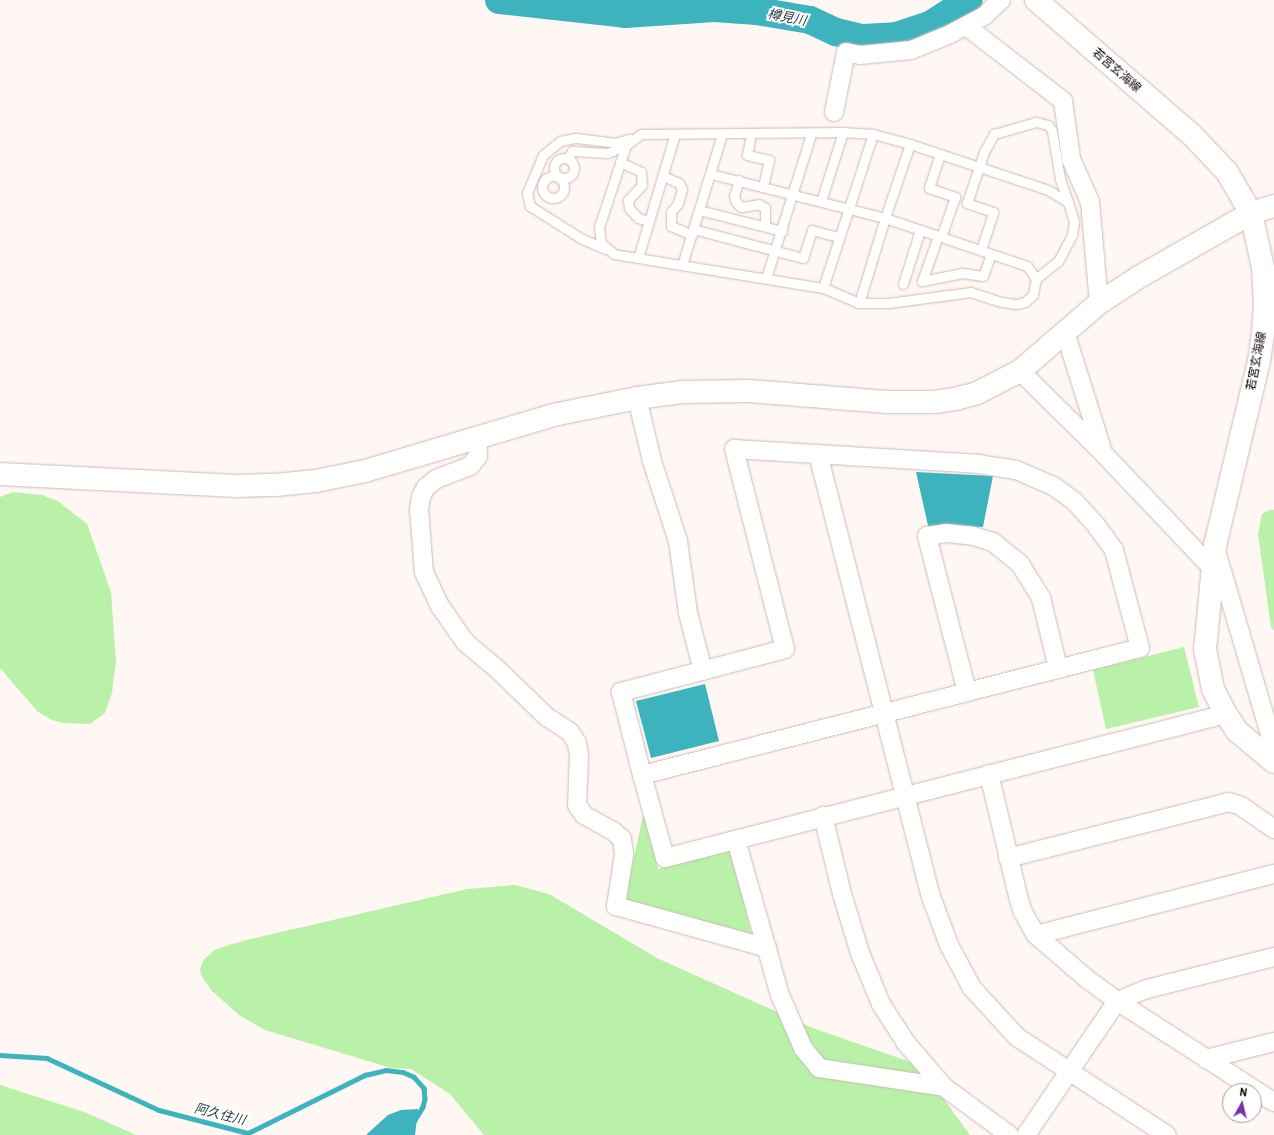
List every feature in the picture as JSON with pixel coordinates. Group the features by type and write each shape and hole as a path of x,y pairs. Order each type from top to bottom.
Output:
{"street":[{"path":"834,112 846,52 860,55 911,50 966,26 985,15 1001,0"},
{"name":"若宮玄海線","path":"1036,0 1192,135 1227,172 1252,213 1263,268 1265,303 1263,333 1258,361 1215,546 1205,649 1213,689 1226,714 1237,731 1274,762"},
{"path":"966,26 1063,101 1071,159 1090,202 1082,218 1099,303"},
{"path":"0,474 237,486 275,485 316,481 365,471 477,440 558,414 637,398 682,392 742,391 887,402 934,402 977,393 1020,371 1099,303 1138,277 1252,213 1274,206"},
{"path":"1065,332 1102,452"},
{"path":"1020,371 1102,452 1212,568"},
{"path":"637,398 652,461 678,541 688,613 703,671"},
{"path":"477,440 478,456 470,466 436,479 426,487 421,497 419,509 424,572 440,606 465,642 495,667 547,717 570,732 577,743 579,756 577,805 584,815 613,831 622,839 624,854 616,906 767,948"},
{"path":"642,775 1140,648 1114,550 1095,524 1074,501 1053,486 1016,470 980,464 734,449 785,649 621,692 642,775 665,858 823,816 1226,714"},
{"path":"818,454 930,894 949,945 972,988 1018,1037 1167,1135"},
{"path":"967,692 927,536 946,533 973,536 992,542 1020,564 1041,598 1058,668"},
{"path":"1215,546 1274,748"},
{"path":"989,774 1008,858 1023,912 1036,935 1087,979 1117,1001 1206,1060 1274,1102"},
{"path":"1008,858 1229,802 1241,806 1274,829"},
{"path":"823,816 842,894 860,953 881,1004 906,1043 944,1087 1009,1135"},
{"path":"736,840 780,995 800,1041 818,1068 944,1087"},
{"path":"1036,935 1274,874"},
{"path":"1026,1135 1117,1001 1147,989 1274,957"},
{"path":"1206,1060 1274,1042"}],"lane":[{"path":"981,250 993,212 967,203 978,167 994,134 1042,122 1052,131 1060,179 1068,202"},
{"path":"821,201 843,132"},
{"path":"568,158 572,151 608,153 629,142 641,134 810,134 843,132 873,134 910,144 1048,190 1068,202 1082,218 1058,261 1036,279 1033,295 1025,302 1016,304 1001,302 971,292 889,303 859,303 823,288 614,254 582,239 530,206 527,193 542,155 548,149 566,139 614,143 629,142"},
{"path":"638,258 675,134"},
{"path":"682,265 722,134"},
{"path":"751,134 747,155 769,160 763,187"},
{"path":"766,278 794,194 810,134"},
{"path":"823,288 873,134"},
{"path":"606,249 601,243 599,227 620,162 629,142"},
{"path":"859,303 885,218 910,144"},
{"path":"940,154 929,188 955,197 922,280 962,273 983,276 991,254"},
{"path":"558,178 548,178 543,182 542,189 548,197 555,198 563,191 563,184 558,178 554,172 554,165 561,158 568,158 573,163 573,173 568,177 558,178"},
{"path":"620,162 641,172 642,185 628,200 629,208 638,218 649,222"},
{"path":"711,174 885,218 1027,266 1036,279"},
{"path":"663,176 679,183 682,189 678,203 671,212 671,226 803,258 812,230 839,237"},
{"path":"739,180 734,196 736,202 741,207 759,204 765,208 765,226"},
{"path":"541,213 548,197"},
{"path":"699,210 782,231"},
{"path":"903,284 920,230"}],"green space":[{"path":"13,492 42,495 58,501 87,524 111,592 116,661 112,693 105,713 90,724 63,723 52,720 38,712 0,668 0,497"},
{"path":"1269,510 1274,510 1274,631 1271,627 1258,534 1262,514"},
{"path":"1184,647 1199,707 1106,729 1093,670"},
{"path":"644,810 658,869 731,851 752,936 625,900"},
{"path":"515,885 549,894 657,958 810,1027 919,1065 970,1135 484,1135 450,1094 411,1069 391,1068 265,1030 239,1015 211,990 201,975 200,969 204,959 216,949 246,940 467,889"},
{"path":"0,1085 87,1113 136,1135 0,1135"}],"water":[{"path":"916,472 993,476 983,527 937,526 929,530"},
{"path":"705,684 719,741 651,758 636,701"},
{"path":"418,1109 415,1135 366,1135 388,1115 401,1110"}],"waterway":[{"name":"樽見川","path":"499,0 625,14 714,8 757,11 810,20 836,32 863,38 896,36 930,25 969,0"},
{"name":"阿久住川","path":"0,1055 47,1058 159,1110 248,1133 365,1075 386,1070 403,1072 414,1077 424,1088 425,1099 423,1107 414,1122"}]}
